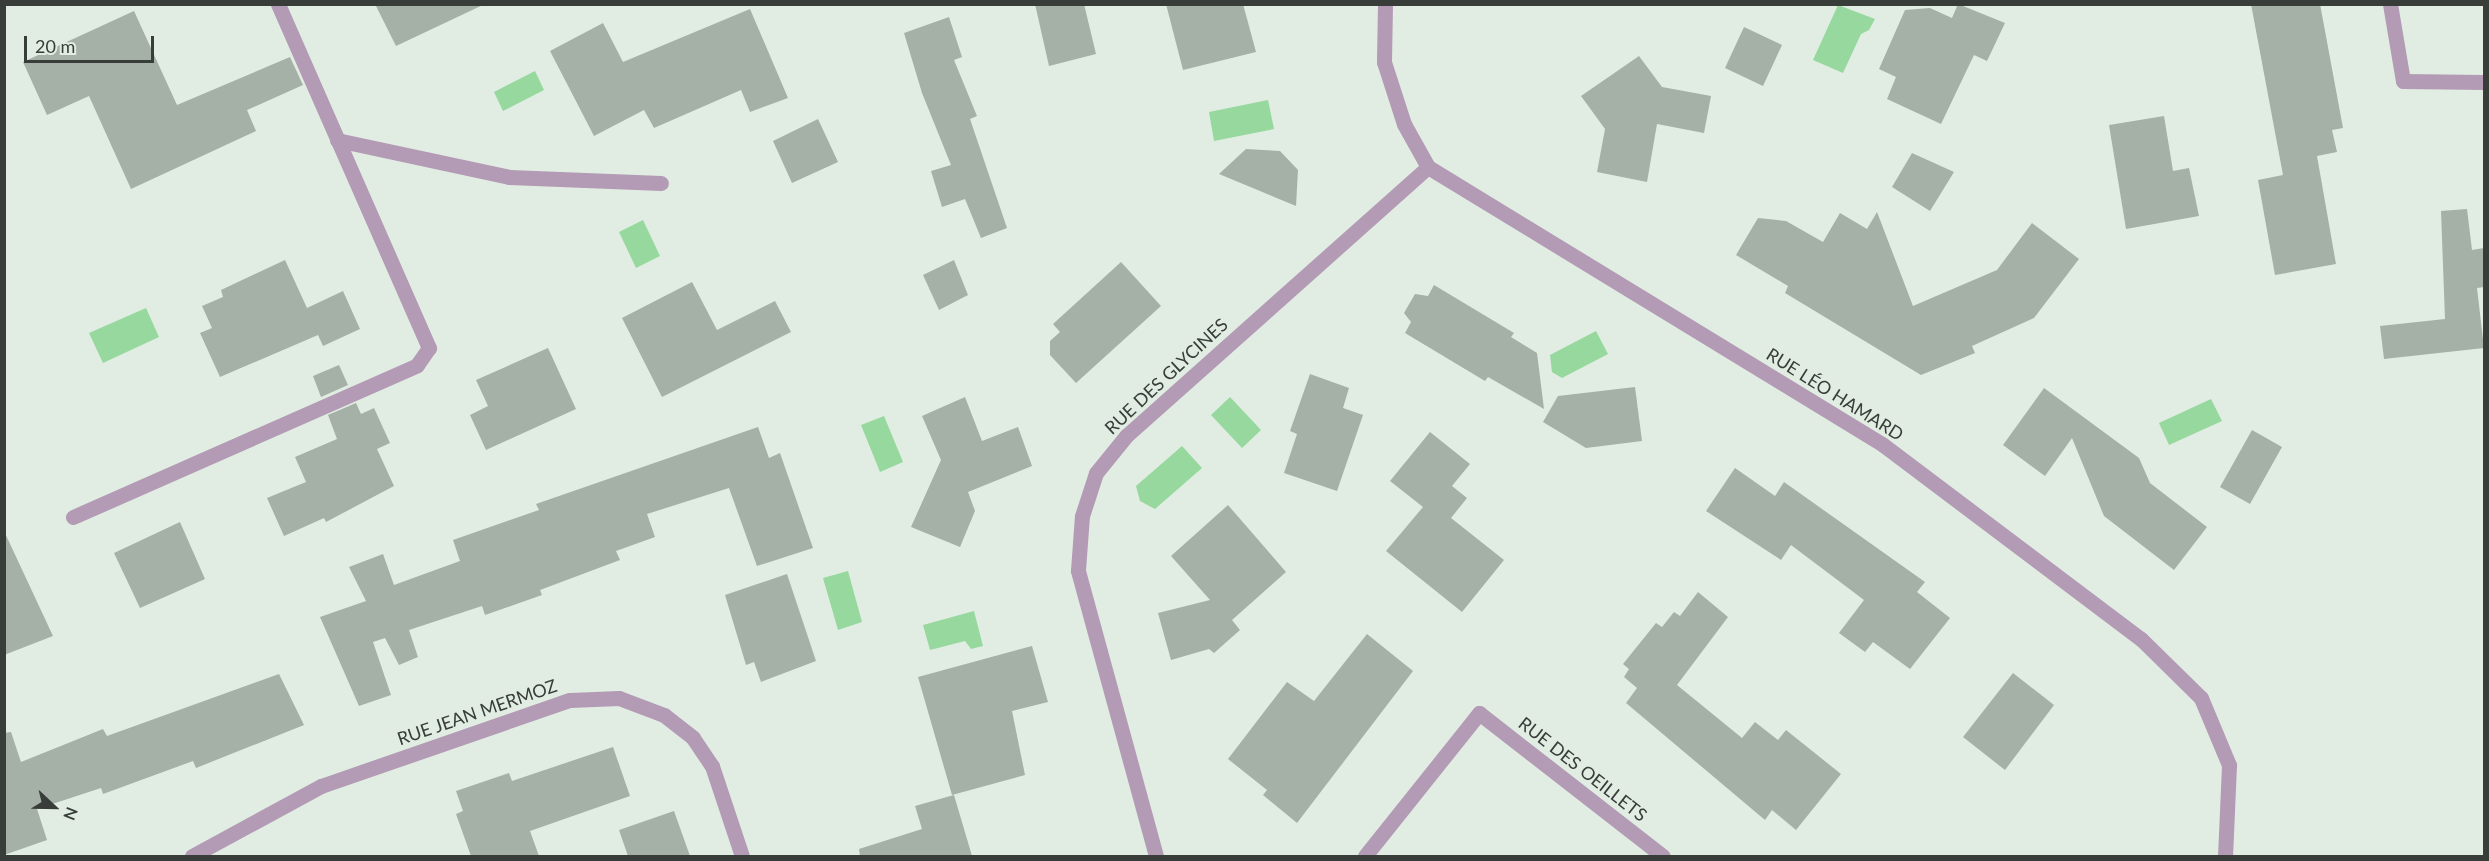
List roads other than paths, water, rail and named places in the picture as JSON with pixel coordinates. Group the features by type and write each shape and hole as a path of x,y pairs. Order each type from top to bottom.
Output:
{"street":[{"path":"73,517 417,365 429,348 278,4"},
{"name":"RUE LÉO HAMARD","path":"1385,4 1384,62 1404,124 1428,167 1882,444 2141,639 2201,698 2229,765 2225,856"},
{"path":"2390,4 2403,81 2484,82"},
{"path":"338,140 508,177 660,183"},
{"name":"RUE DES GLYCINES","path":"1156,856 1078,570 1082,516 1096,473 1126,436 1428,167"},
{"name":"RUE JEAN MERMOZ","path":"192,856 321,786 570,700 619,698 664,715 693,738 712,766 742,856"},
{"name":"RUE DES OEILLETS","path":"1365,856 1479,713 1663,856"}]}
